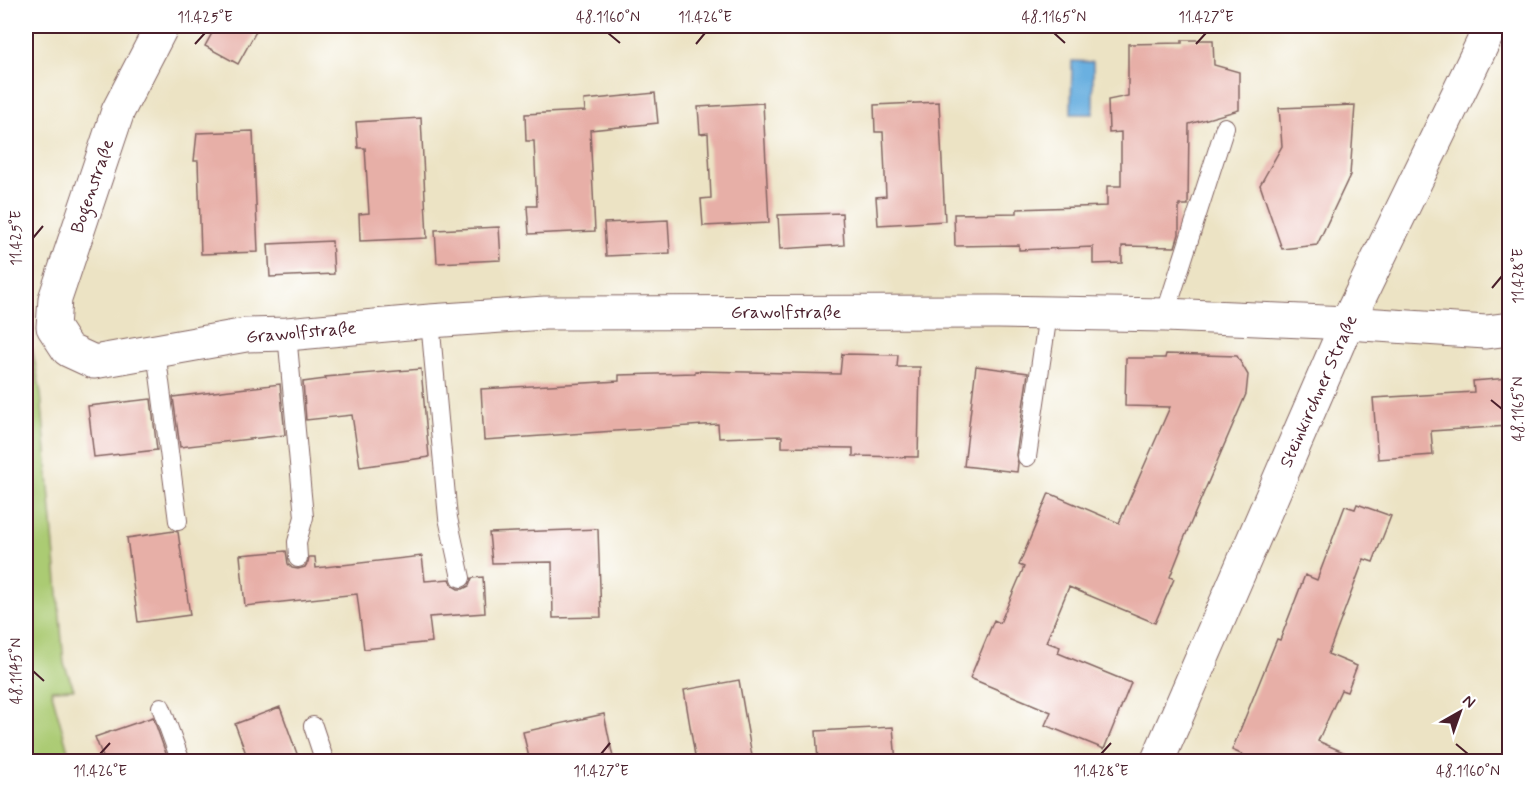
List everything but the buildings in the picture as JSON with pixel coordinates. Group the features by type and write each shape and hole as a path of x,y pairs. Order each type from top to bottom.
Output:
{"street":[{"name":"Bogenstraße","path":"68,351 52,327 55,299 118,111 162,26"},
{"name":"Steinkirchner Straße","path":"1157,762 1347,323 1491,26"},
{"name":"Grawolfstraße","path":"68,351 94,362 246,335 287,334 430,321 556,313 998,312 1165,315 1486,332 1509,329"}],"lane":[{"path":"1165,315 1225,127"},
{"path":"1027,457 1048,314"},
{"path":"430,321 448,518 461,578"},
{"path":"287,334 304,517 297,542 298,558"},
{"path":"156,351 178,521"},
{"path":"162,707 181,762"},
{"path":"313,726 325,762"}],"green space":[{"path":"32,349 41,393 64,664 74,689 51,690 71,761 30,761 26,750 26,351"}],"water":[{"path":"1072,61 1093,62 1093,114 1071,114"}]}
